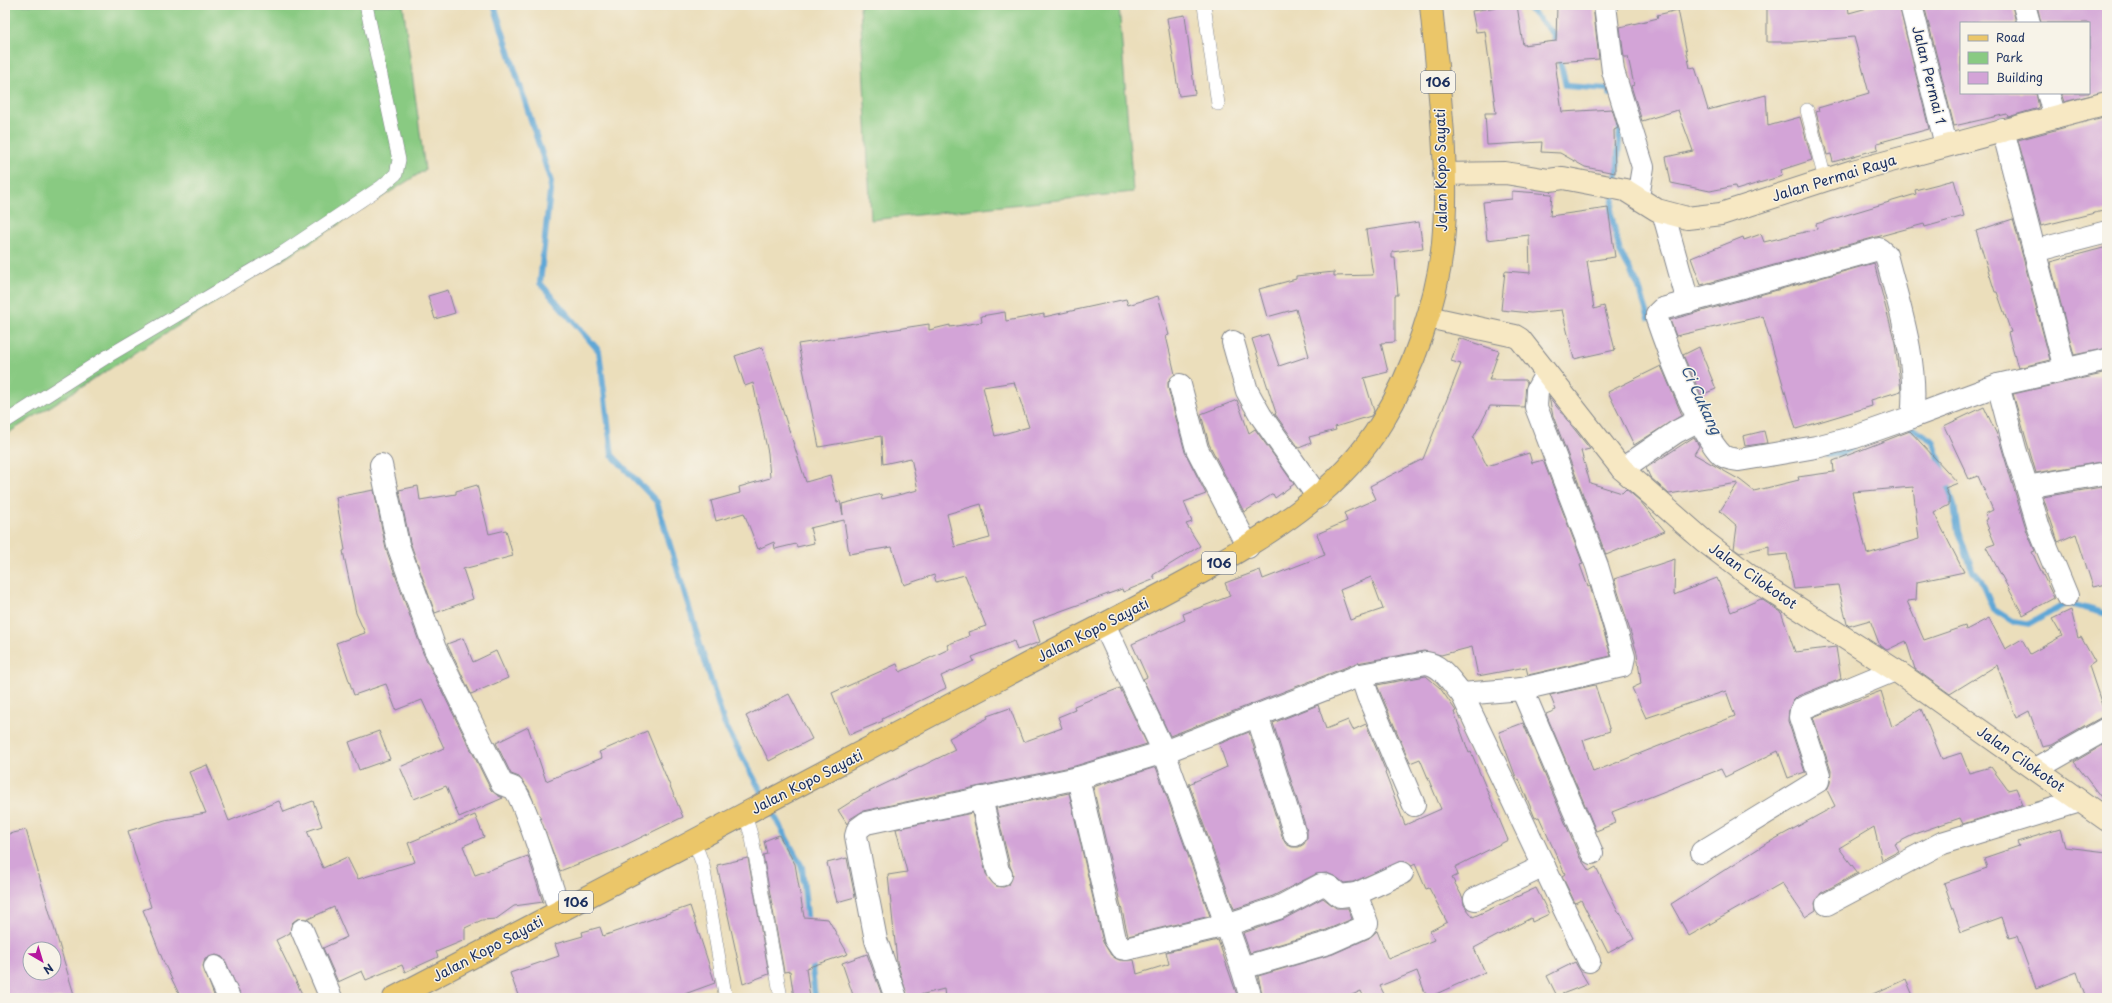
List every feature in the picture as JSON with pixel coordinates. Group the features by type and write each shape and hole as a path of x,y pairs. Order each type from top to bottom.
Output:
{"main road":[{"name":"Jalan Kopo Sayati","path":"394,998 752,811 1248,547 1283,524 1318,497 1339,478 1362,451 1381,424 1398,393 1428,317 1442,248 1445,213 1444,166 1431,5"}],"street":[{"path":"1605,5 1606,30 1613,71 1643,167 1631,194"},
{"name":"Jalan Permai 1","path":"1911,5 1946,145"},
{"path":"2024,5 2029,22"},
{"path":"2048,94 2055,117"},
{"name":"Jalan Permai Raya","path":"1444,166 1504,161 1551,169 1563,178 1589,182 1631,194 1663,212 1687,218 1721,214 1825,180 1946,145 2107,103"},
{"path":"2002,130 2066,369"},
{"path":"1663,212 1688,302"},
{"path":"2034,251 2107,232"},
{"path":"1912,417 1914,402 1912,375 1905,329 1886,255 1879,248 1688,302 1662,310 1657,314 1657,319 1672,361 1698,421 1714,446 1728,459 1739,460 1816,447 1855,437 1912,417 1998,385 2107,360"},
{"name":"Jalan Cilokotot","path":"1428,317 1515,336 1524,343 1546,374 1622,469 1704,541 1759,583 1895,670 2107,820"},
{"path":"1233,342 1247,391 1261,416 1318,497"},
{"path":"1462,694 1522,689 1616,668 1622,666 1624,662 1597,566 1536,407 1537,390 1546,374"},
{"path":"1180,385 1197,449 1248,547"},
{"path":"1998,385 2015,449 2028,487 2039,528 2067,596"},
{"path":"1622,469 1676,432 1698,421"},
{"path":"381,465 398,545 435,649 502,784 512,787 516,792 531,826 560,911"},
{"path":"2028,487 2107,473"},
{"path":"1104,624 1164,752 1242,968 1251,998"},
{"path":"896,998 876,940 856,836 858,829 866,823 1078,778 1164,752 1361,675 1426,663 1434,664 1441,669 1462,694 1589,961"},
{"path":"1702,852 1818,781 1819,775 1800,717 1803,708 1895,670"},
{"path":"1361,675 1368,696 1414,805"},
{"path":"1522,689 1592,853"},
{"path":"1257,715 1295,836"},
{"path":"2036,769 2106,729"},
{"path":"1078,778 1116,939 1121,948 1126,949 1226,925 1278,908 1321,886 1327,885 1340,896 1356,894 1402,873"},
{"path":"981,798 998,871 1001,876"},
{"path":"1827,904 1942,843 2080,801"},
{"path":"1475,898 1544,866"},
{"path":"1242,968 1328,942 1364,927 1367,924 1366,918 1356,894"},
{"path":"302,930 331,998"},
{"path":"215,967 229,998"}],"lane":[{"path":"5,422 108,356 282,253 381,187 396,174 399,160 366,5"},
{"path":"1204,5 1218,104"},
{"path":"1807,110 1825,180"},
{"path":"752,811 752,838 781,998"},
{"path":"694,841 703,866 725,994"}],"green space":[{"path":"5,5 403,5 425,170 5,435"},
{"path":"860,5 1119,5 1133,192 871,220"}],"building":[{"path":"1517,5 1523,45 1556,41 1557,5 1593,5 1599,59 1555,62 1562,112 1612,109 1618,128 1614,130 1615,173 1585,167 1560,153 1541,152 1542,142 1487,145 1485,113 1496,113 1485,31 1476,32 1472,11"},
{"path":"1767,5 1848,5 1849,13 1878,5 1899,5 1929,129 1877,143 1878,149 1833,162 1831,154 1827,155 1816,112 1819,111 1818,108 1869,93 1854,37 1796,42 1767,42"},
{"path":"1924,5 2012,5 2016,22 1960,22 1960,94 2036,94 2039,108 2008,117 2007,114 1954,126"},
{"path":"2037,5 2107,5 2107,91 2064,102 2061,94 2090,94 2090,22 2041,22"},
{"path":"1678,10 1690,68 1695,67 1708,110 1766,95 1768,126 1800,117 1812,160 1781,170 1782,176 1736,190 1735,186 1710,191 1671,183 1666,157 1693,151 1678,110 1642,121 1631,86 1634,85 1628,57 1624,57 1620,27 1658,18 1657,15"},
{"path":"1185,15 1195,94 1179,96 1167,18"},
{"path":"2107,116 2107,210 2041,226 2018,140"},
{"path":"1954,180 1964,216 1925,227 1924,224 1701,285 1691,258 1743,237 1744,240 1761,234 1764,242 1817,229 1816,224 1916,194 1915,190"},
{"path":"1512,191 1552,194 1550,216 1608,208 1615,257 1587,261 1594,309 1604,306 1615,350 1574,359 1562,310 1531,313 1501,310 1505,271 1530,273 1529,235 1487,240 1483,202 1512,199"},
{"path":"2013,219 2050,360 2018,368 2008,333 2011,332 1997,292 1995,292 1976,231"},
{"path":"1419,222 1423,248 1392,252 1392,258 1395,258 1398,295 1395,295 1395,342 1381,343 1388,372 1364,378 1374,411 1371,416 1335,427 1336,430 1309,437 1311,443 1299,448 1275,414 1276,413 1252,339 1268,334 1279,366 1309,356 1296,309 1267,317 1259,289 1296,279 1296,276 1334,272 1334,276 1373,275 1366,230"},
{"path":"2107,247 2107,348 2074,355 2050,262"},
{"path":"1874,263 1895,343 1901,391 1871,400 1872,406 1796,429 1763,316 1676,336 1670,320"},
{"path":"448,290 455,313 435,319 428,296"},
{"path":"1158,296 1169,335 1166,336 1175,374 1168,381 1168,388 1185,452 1206,494 1184,502 1192,522 1186,524 1200,546 1153,575 1155,579 1123,592 1122,589 1033,621 1040,642 1017,650 1014,641 972,657 974,661 941,676 946,688 882,719 883,721 849,735 832,693 897,664 900,672 949,649 947,645 969,636 968,632 986,626 965,575 936,582 934,575 904,585 892,547 849,554 844,520 810,528 814,543 797,547 796,544 775,549 774,542 758,549 744,513 716,521 711,501 740,493 739,487 770,478 768,453 753,383 745,386 735,356 762,347 806,482 830,475 837,502 840,501 843,515 842,504 881,494 882,499 918,490 911,458 883,464 881,436 819,447 798,344 929,324 929,330 950,325 950,327 982,322 981,316 1005,312 1006,321 1044,314 1044,317 1126,299 1128,305","holes":["1014,382 1029,427 995,436 983,387","981,504 990,538 955,547 947,514"]},
{"path":"1459,338 1499,351 1489,380 1525,380 1527,383 1524,407 1490,406 1473,438 1487,466 1529,453 1532,463 1543,460 1583,564 1580,565 1588,587 1590,586 1611,656 1528,675 1526,667 1478,676 1472,647 1441,655 1424,651 1357,663 1170,736 1143,679 1147,677 1132,644 1185,620 1183,614 1230,596 1225,583 1260,570 1263,579 1325,555 1317,534 1347,521 1344,513 1376,499 1370,486 1423,459 1461,364 1451,361","holes":["1371,577 1383,609 1350,620 1340,590"]},
{"path":"1699,347 1716,389 1701,395 1683,355"},
{"path":"1661,366 1682,415 1634,445 1608,392"},
{"path":"2107,373 2107,461 2036,473 2013,394"},
{"path":"1549,397 1590,449 1581,451 1590,483 1622,493 1626,489 1640,501 1665,531 1606,555 1553,416"},
{"path":"1237,400 1249,433 1255,429 1294,484 1275,498 1273,494 1244,512 1209,444 1201,414"},
{"path":"1984,407 1999,439 2027,532 2035,551 2032,552 2054,598 2023,615 1986,547 1995,544 1985,520 1988,519 1985,514 1993,510 1978,476 1969,479 1944,426"},
{"path":"1764,431 1767,443 1745,446 1743,436"},
{"path":"1910,431 1958,483 1945,488 1949,497 1949,505 1934,513 1964,572 1917,582 1916,600 1907,601 1924,640 1965,626 1966,630 1989,618 2005,649 2022,639 2030,654 2062,636 2052,619 2071,610 2078,638 2081,637 2095,662 2089,666 2106,717 2100,718 2052,745 2042,747 2029,711 2016,718 1997,665 1950,694 1915,669 1906,641 1887,650 1880,646 1870,620 1849,626 1847,624 1838,585 1794,589 1787,554 1769,556 1769,546 1740,553 1734,549 1737,526 1720,511 1738,483 1669,494 1650,477 1646,468 1694,437 1699,446 1694,454 1740,480 1754,491 1799,480 1798,477 1834,472 1833,461","holes":["1913,487 1919,539 1867,554 1852,492"]},
{"path":"477,485 489,534 506,530 513,556 463,569 473,599 435,613 410,542 399,490 418,486 420,500 456,494 456,491"},
{"path":"2107,486 2107,584 2093,587 2076,534 2058,542 2043,497"},
{"path":"374,490 386,549 423,653 491,790 503,798 459,817 446,786 414,799 400,767 444,748 422,700 396,710 386,684 354,695 336,643 365,633 356,613 343,551 345,550 336,497"},
{"path":"1675,559 1674,595 1717,578 1731,612 1761,599 1781,612 1795,652 1836,647 1841,679 1798,696 1793,701 1789,709 1788,721 1805,772 1788,778 1778,751 1725,777 1721,769 1612,812 1616,823 1596,831 1546,714 1556,710 1550,695 1595,685 1610,731 1583,740 1593,772 1735,716 1726,691 1646,718 1632,688 1641,684 1637,653 1614,579"},
{"path":"463,638 473,662 496,651 508,678 471,694 447,644"},
{"path":"1426,676 1440,688 1456,711 1454,712 1469,753 1471,752 1508,840 1455,867 1458,875 1452,878 1463,898 1464,905 1473,917 1536,888 1549,914 1532,922 1531,918 1474,948 1485,972 1427,998 1417,971 1380,986 1386,998 1364,998 1361,991 1345,998 1263,998 1258,976 1333,954 1369,938 1377,931 1388,959 1434,940 1430,931 1447,922 1429,888 1426,889 1415,864 1412,866 1403,861 1353,882 1344,883 1327,873 1316,874 1273,896 1234,909 1189,784 1227,767 1219,744 1249,732 1283,839 1286,844 1292,847 1299,847 1304,844 1307,838 1307,831 1273,723 1318,705 1326,729 1348,720 1353,730 1366,724 1386,772 1385,773 1405,825 1441,809 1420,759 1410,763 1377,685"},
{"path":"1120,688 1147,744 1075,766 863,811 850,819 847,824 838,810 860,796 955,750 949,738 988,718 987,716 1010,708 1023,742 1062,728 1058,717 1075,710 1074,706"},
{"path":"1881,691 1892,727 1921,709 1942,759 1961,753 1969,773 1991,767 2008,790 2016,788 2023,805 1963,824 1960,818 1917,833 1895,844 1899,851 1882,860 1874,827 1839,848 1858,873 1821,893 1815,903 1816,910 1805,917 1782,883 1689,936 1671,904 1764,845 1835,806 1827,790 1830,783 1831,771 1813,717"},
{"path":"789,694 812,739 769,761 746,716"},
{"path":"1523,723 1580,858 1589,871 1596,867 1634,939 1608,953 1581,900 1575,903 1562,876 1565,874 1539,817 1535,818 1519,779 1517,780 1499,732"},
{"path":"528,727 546,781 602,758 599,752 647,731 683,817 619,848 560,871 529,790 519,777 511,774 496,743"},
{"path":"379,731 390,759 359,770 349,742"},
{"path":"2103,745 2107,751 2107,805 2074,762"},
{"path":"207,765 229,821 279,801 284,812 313,801 322,826 307,831 323,868 347,857 358,879 415,862 408,843 475,815 484,837 463,846 475,875 528,856 543,902 514,906 496,919 482,920 465,928 465,940 436,952 438,957 405,972 402,965 366,980 362,971 338,982 323,948 347,937 334,907 308,919 297,919 292,923 290,933 276,940 304,998 241,998 226,962 222,957 216,955 205,959 203,966 215,998 181,998 164,963 143,910 151,907 128,831 165,820 206,813 189,772"},
{"path":"1156,767 1210,916 1128,936 1093,787"},
{"path":"1069,793 1103,942 1111,955 1119,960 1134,960 1137,974 1169,964 1166,952 1218,940 1238,998 945,998 944,989 908,998 897,962 888,875 907,872 896,829 972,813 986,874 996,886 1003,887 1009,885 1013,874 996,808"},
{"path":"2060,829 2065,847 2107,852 2107,998 2086,998 2077,972 2036,988 2017,936 2009,938 2002,917 1961,932 1944,883 1987,868 1984,858 2019,846 2017,842"},
{"path":"26,830 58,941 22,941 22,981 62,981 62,954 75,998 5,998 5,835"},
{"path":"779,835 795,864 804,917 828,919 848,954 806,968 810,998 794,998 790,971 784,972 763,855 767,854 764,841"},
{"path":"748,858 769,974 743,984 717,865"},
{"path":"847,858 855,897 837,902 827,863"},
{"path":"1323,898 1336,908 1348,908 1352,919 1324,931 1250,953 1243,933 1284,919"},
{"path":"690,906 715,983 682,995 683,998 519,998 510,973 559,956 555,944 583,936 582,932 600,927 603,936"},
{"path":"867,954 883,998 854,998 842,963"},
{"path":"1575,962 1588,984 1557,996 1547,976"},
{"path":"1906,979 1914,998 1864,998"}],"waterway":[{"path":"494,5 551,182 540,283 599,351 612,455 657,502 724,723 802,867 808,925"},
{"name":"Ci Cukang","path":"1525,5 1553,33 1566,86 1608,89 1610,94"},
{"name":"Ci Cukang","path":"1620,127 1617,173 1611,214 1620,252 1638,285 1649,318"},
{"name":"Ci Cukang","path":"1908,425 1934,442 1954,505 1958,532 1973,571 1980,579 1993,609 2012,621 2030,624 2067,603 2107,614"},
{"name":"Ci Cukang","path":"1828,454 1842,453 1852,448"},
{"path":"811,958 815,998"}]}
